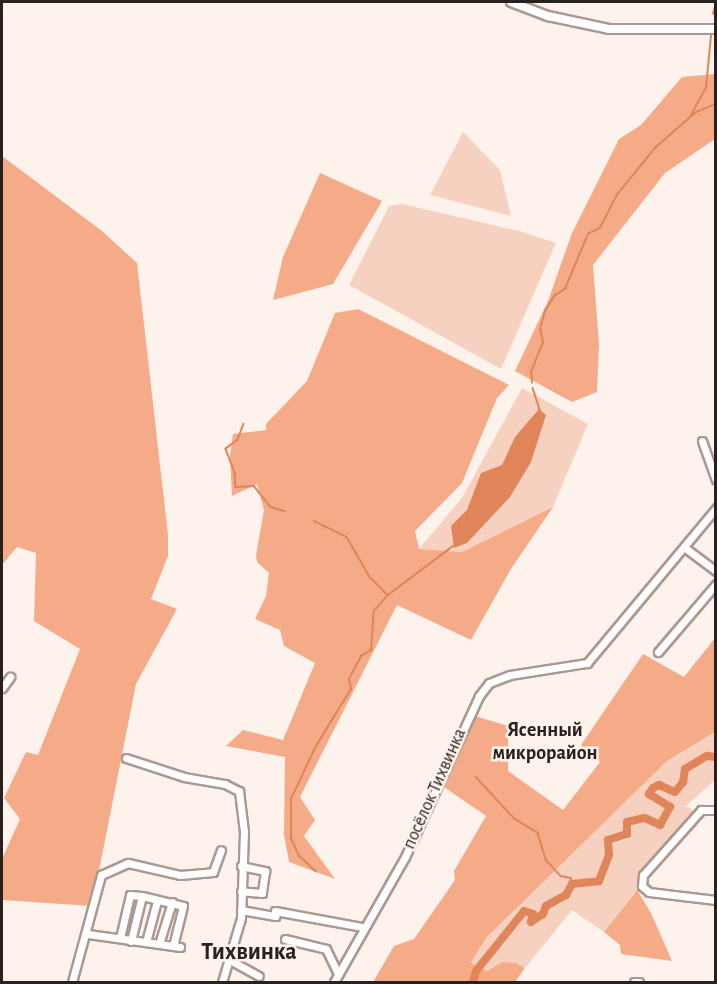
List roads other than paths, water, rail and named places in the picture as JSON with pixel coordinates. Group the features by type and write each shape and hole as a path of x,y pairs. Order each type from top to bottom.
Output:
{"main road":[{"path":"517,3 609,29 716,29"}],"street":[{"path":"702,441 716,480"},
{"path":"716,508 684,547 716,571"},
{"name":"посёлок Тихвинка","path":"334,982 362,927 405,857 479,696 489,683 510,675 586,663 684,547"},
{"path":"658,652 716,584"},
{"path":"2,688 10,677"},
{"path":"126,758 184,777 225,784 239,791 244,832 241,910 222,982"},
{"path":"716,810 701,810 643,875 642,886 650,892 716,900"},
{"path":"72,982 88,934 101,874 113,866 128,864 180,875 213,872 221,850"},
{"path":"241,866 265,872 262,893 241,891"},
{"path":"88,934 176,947 183,906 142,896 130,896 120,938"},
{"path":"131,940 142,896"},
{"path":"146,942 157,901"},
{"path":"159,944 172,902"},
{"path":"241,910 275,916 275,911 362,927"},
{"path":"285,939 326,949 338,974"},
{"path":"228,959 259,976"},
{"path":"634,982 639,982"}],"waterway":[{"path":"713,14 716,3"},
{"path":"691,115 706,88 711,36"},
{"path":"532,383 531,372 543,342 540,329 545,311 555,295 565,289 588,234 600,228 616,196 656,147 696,112 716,104"},
{"path":"533,388 540,410"},
{"path":"244,424 238,440 226,449 235,473 236,487 254,486 271,507 284,511"},
{"path":"314,521 347,537 370,577 388,595"},
{"path":"316,872 299,856 291,839 291,799 316,746 351,689 349,679 361,656 371,650 374,611 388,595 453,546"},
{"path":"473,982 476,971 524,911 533,914 531,922 543,914 546,906 566,895 572,884 599,881 609,855 608,840 627,834 627,822 645,818 660,825 670,807 649,794 653,788 659,785 675,792 683,782 685,769 707,756 716,757"},
{"path":"476,777 515,819 538,833 546,860 561,876 571,878 572,884"}],"district":[{"name":"Ясенный микрорайон","path":"545,742"},
{"name":"Тихвинка","path":"249,953"}]}
